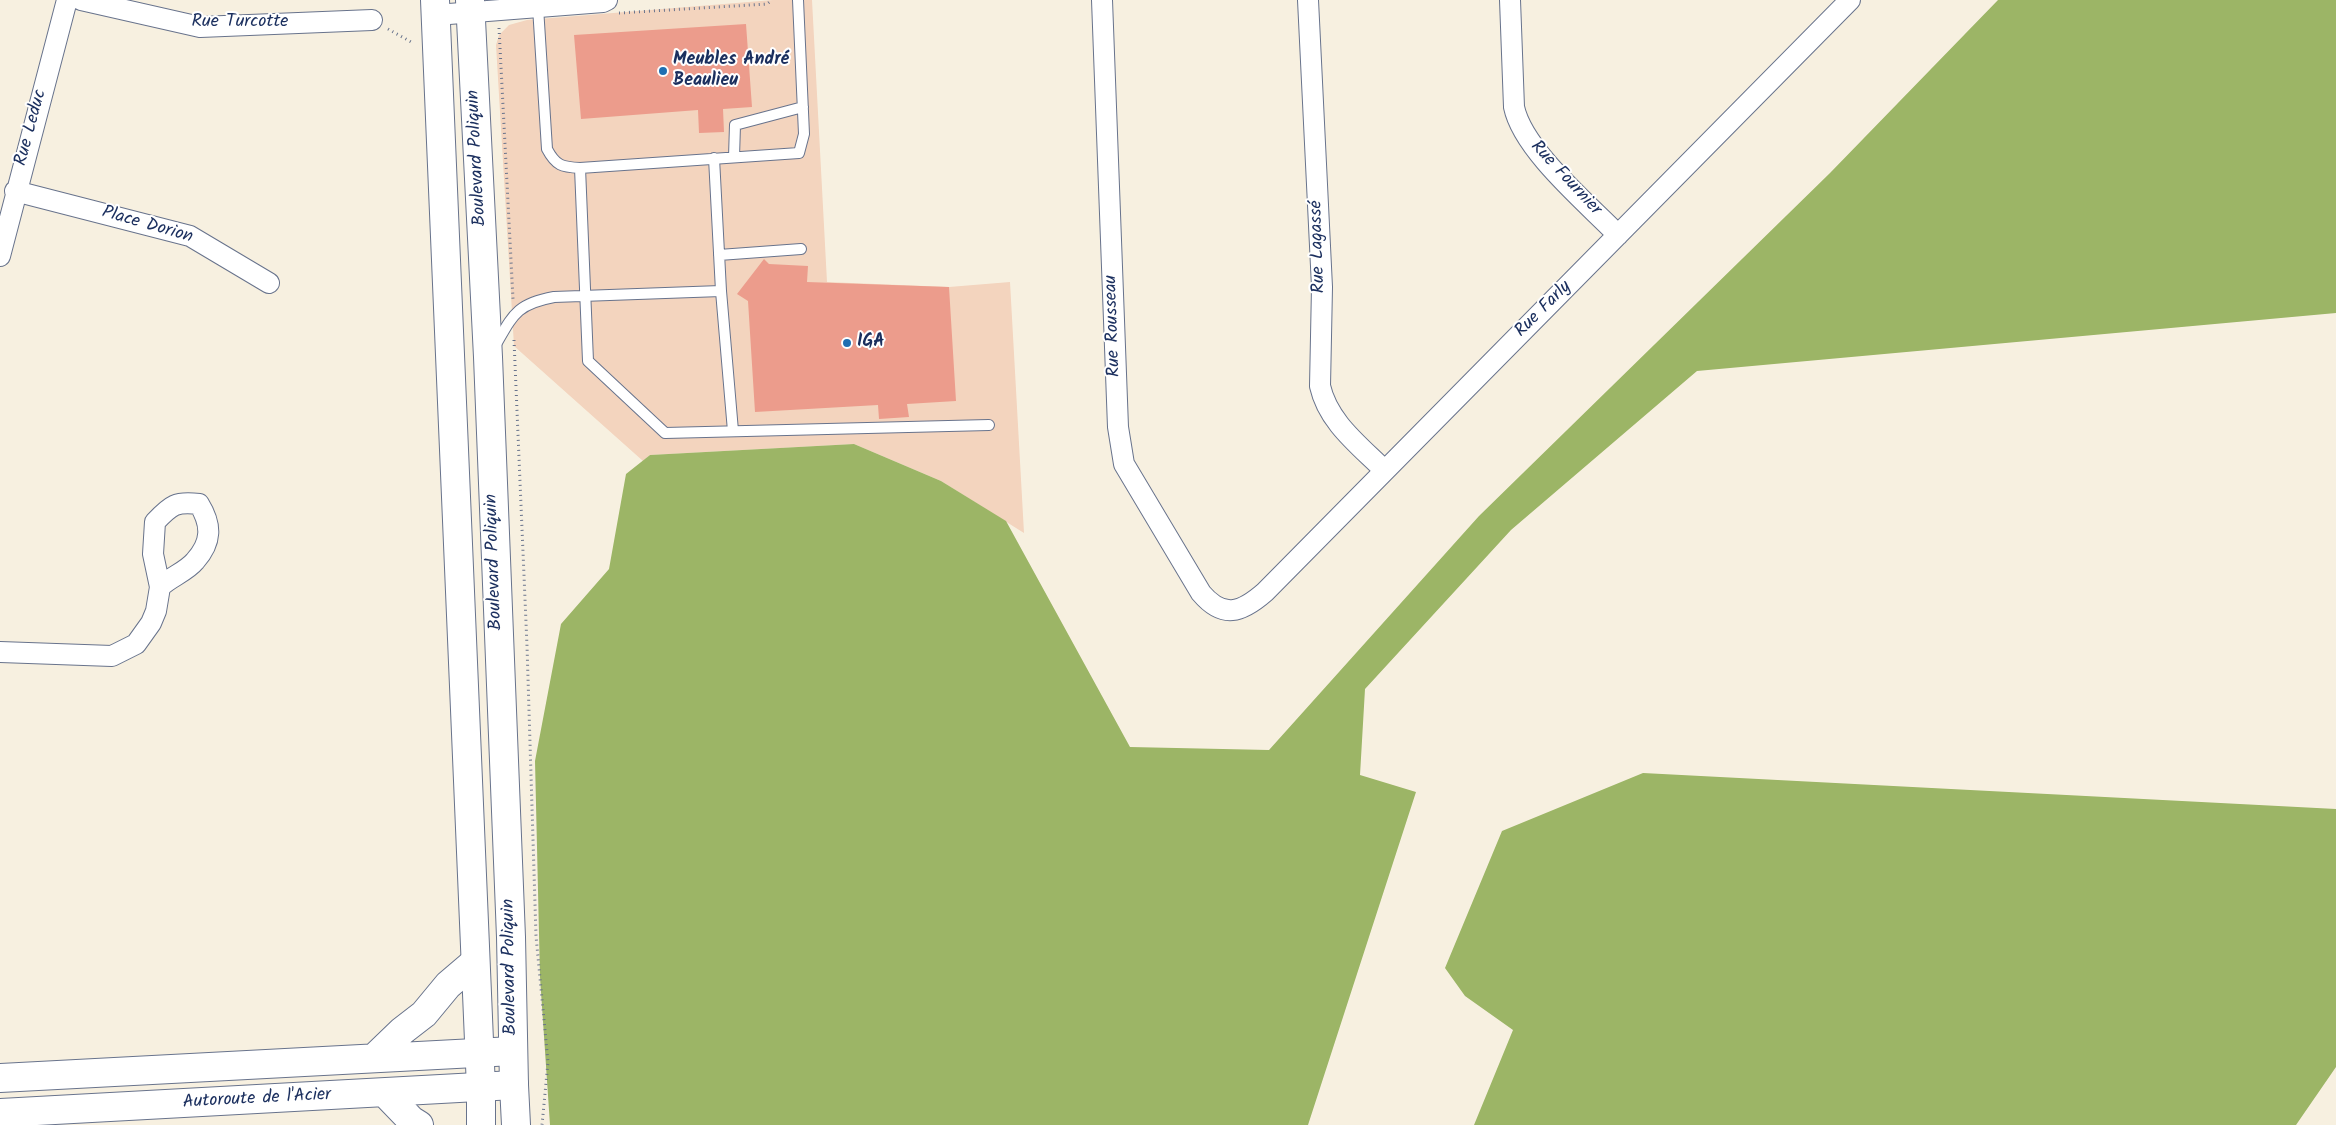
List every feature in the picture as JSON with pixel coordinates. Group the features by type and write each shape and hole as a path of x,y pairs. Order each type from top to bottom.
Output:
{"main road":[{"name":"Boulevard Poliquin","path":"470,6 488,357 511,937 516,1125"},
{"name":"Boulevard Poliquin","path":"436,8 482,1125"},
{"path":"375,1057 402,1031 424,1014 448,985 475,962"},
{"name":"Autoroute de l'Acier","path":"0,1078 513,1051"},
{"name":"Autoroute de l'Acier","path":"0,1113 386,1094 514,1085"},
{"path":"386,1094 419,1125"}],"street":[{"name":"Rue Leduc","path":"0,256 15,192 67,0"},
{"name":"Rue Turcotte","path":"81,0 200,27 372,20"},
{"name":"Rue Rousseau","path":"1102,0 1120,451 1124,464 1201,593 1218,609 1232,612"},
{"name":"Rue Lagassé","path":"1308,0 1322,287 1320,386 1323,400 1336,420 1384,470"},
{"name":"Rue Fournier","path":"1510,0 1514,107 1517,120 1534,148 1618,235"},
{"name":"Rue Farly","path":"1232,612 1255,600 1264,592 1850,0"},
{"path":"436,8 470,6 520,10 603,2 613,7"},
{"name":"Place Dorion","path":"15,192 190,236 269,284"},
{"path":"0,652 112,656 127,650 136,644 151,623 156,611 160,587"}],"lane":[{"path":"520,10 547,149 553,160 564,167 580,168 799,153 804,134 798,0"},
{"path":"734,157 735,125 803,106"},
{"path":"714,158 721,291 733,431"},
{"path":"580,168 588,361 665,433 989,425"},
{"path":"719,255 801,249"},
{"path":"488,357 513,314 524,305 538,300 554,297 721,291"}],"path":[{"path":"613,7 767,4 772,0"},
{"name":"Boulevard Poliquin","path":"520,10 499,27 528,656 536,936 548,1062 542,1125"},
{"path":"372,20 413,44"}],"shaded area":[{"path":"773,0 812,0 827,282 949,287 1010,282 1024,533 941,481 854,444 650,455 643,461 514,346 496,45 499,35 509,25 527,20"}],"green space":[{"path":"1998,0 2336,0 2336,313 1697,371 1511,530 1365,689 1360,775 1416,792 1308,1125 550,1125 540,977 535,761 561,624 609,569 626,474 650,455 854,444 941,481 1006,521 1130,747 1269,750 1479,516 1830,173"},
{"path":"1643,773 2336,809 2336,1067 2296,1125 1474,1125 1513,1030 1465,996 1445,968 1502,831"}],"building":[{"name":"Meubles André Beaulieu","path":"746,24 752,107 723,109 724,132 699,133 698,110 581,119 574,35"},
{"path":"764,259 769,264 808,266 807,282 949,287 956,401 907,404 909,417 879,419 878,405 755,412 748,301 737,294"}],"place":[{"name":"Meubles André Beaulieu","path":"663,71"},
{"name":"IGA","path":"847,343"}]}
